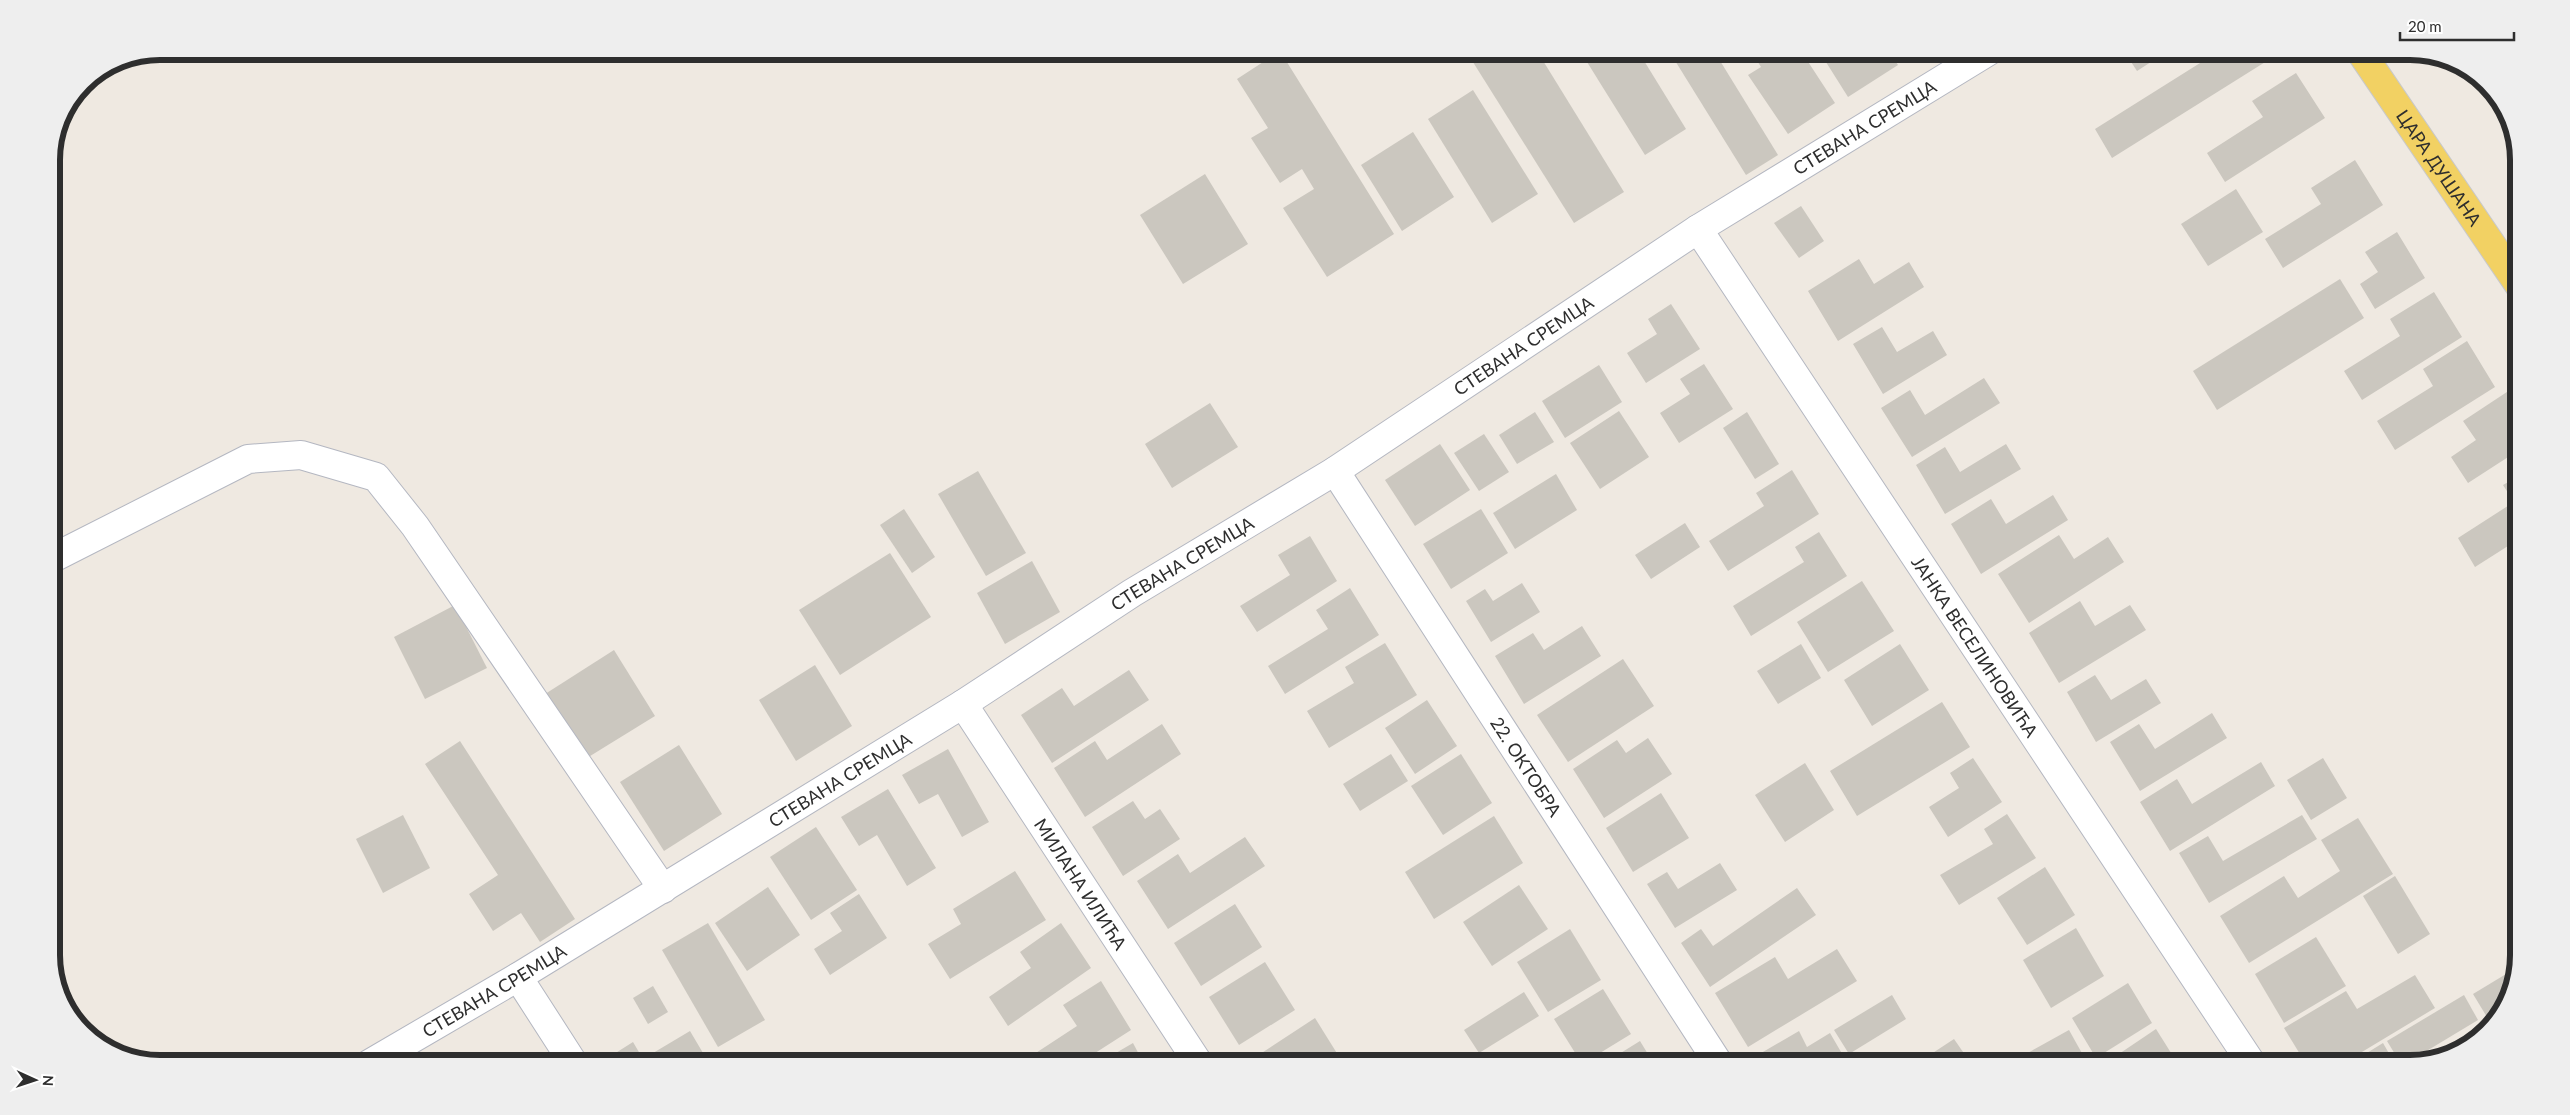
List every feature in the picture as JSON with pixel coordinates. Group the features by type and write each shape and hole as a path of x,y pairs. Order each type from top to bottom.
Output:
{"main road":[{"name":"ЦАРА ДУШАНА","path":"2366,60 2510,272"}],"street":[{"name":"СТЕВАНА СРЕМЦА","path":"384,1055 664,889 963,704 1132,593 1335,471 1698,229 1974,60"},
{"name":"ЈАНКА ВЕСЕЛИНОВИЋА","path":"1698,229 2246,1055"},
{"path":"60,555 248,459 301,455 376,477 415,526 664,889"},
{"name":"22. ОКТОБРА","path":"1335,471 1712,1055"},
{"name":"МИЛАНА ИЛИЋА","path":"963,704 1193,1055"},
{"path":"518,977 568,1055"}],"building":[{"path":"1266,60 1286,60 1394,234 1327,277 1283,208 1314,189 1302,169 1280,183 1251,138 1268,128 1237,79"},
{"path":"1472,60 1543,60 1624,192 1574,223"},
{"path":"1586,60 1644,60 1686,129 1645,155"},
{"path":"1675,60 1720,60 1778,155 1746,175"},
{"path":"1757,60 1807,60 1835,103 1788,134 1748,75 1761,67"},
{"path":"1825,60 1895,60 1898,65 1848,97"},
{"path":"2130,60 2154,60 2137,71"},
{"path":"2205,60 2268,60 2112,158 2095,129"},
{"path":"2296,73 2325,118 2225,182 2207,153 2263,117 2252,101"},
{"path":"1473,90 1538,194 1492,223 1428,119"},
{"path":"1413,132 1454,197 1402,231 1361,165"},
{"path":"2355,160 2383,205 2283,268 2265,239 2321,204 2311,188"},
{"path":"1205,174 1248,244 1183,284 1140,215"},
{"path":"2236,189 2263,232 2208,266 2181,224"},
{"path":"1801,206 1824,241 1799,258 1774,223"},
{"path":"2397,232 2425,278 2375,309 2360,284 2378,272 2365,252"},
{"path":"1859,259 1874,284 1909,262 1924,287 1838,341 1808,291"},
{"path":"2340,279 2364,318 2217,410 2193,371"},
{"path":"2434,292 2462,337 2362,400 2344,371 2400,336 2390,319"},
{"path":"1671,304 1700,349 1646,383 1627,353 1657,334 1648,319"},
{"path":"1882,327 1897,352 1933,331 1947,355 1883,394 1853,344"},
{"path":"2467,341 2495,387 2395,450 2377,421 2433,386 2423,369"},
{"path":"1704,364 1733,409 1679,443 1660,413 1690,394 1680,379"},
{"path":"1599,365 1622,402 1565,438 1542,401"},
{"path":"1984,378 2000,403 1912,457 1881,408 1910,390 1925,415"},
{"path":"2510,390 2510,456 2468,483 2451,457 2476,440 2463,421"},
{"path":"1210,403 1238,447 1172,488 1145,444"},
{"path":"1619,411 1649,457 1600,489 1570,443"},
{"path":"1535,412 1554,442 1517,464 1499,435"},
{"path":"1747,412 1779,464 1755,479 1723,428"},
{"path":"1484,434 1509,472 1479,491 1454,453"},
{"path":"1440,444 1470,490 1415,526 1385,480"},
{"path":"2006,444 2021,469 1945,514 1916,465 1945,447 1960,472"},
{"path":"1792,470 1819,514 1728,571 1709,541 1764,506 1756,493"},
{"path":"978,471 1026,553 986,576 938,494"},
{"path":"1556,474 1577,510 1515,549 1493,513"},
{"path":"2510,481 2510,496 2503,485"},
{"path":"2053,495 2068,520 1981,574 1951,524 1991,499 2006,524"},
{"path":"2510,505 2510,545 2475,567 2458,538"},
{"path":"904,509 935,557 912,573 880,525"},
{"path":"1481,509 1508,553 1451,589 1423,544"},
{"path":"1685,523 1700,547 1651,579 1635,555"},
{"path":"1819,532 1847,576 1751,636 1733,606 1804,562 1795,547"},
{"path":"2059,535 2074,559 2108,537 2124,562 2029,623 1998,574"},
{"path":"1310,536 1337,581 1257,632 1240,606 1290,575 1278,555"},
{"path":"890,553 931,617 840,675 799,610"},
{"path":"1032,561 1060,612 1005,644 977,593"},
{"path":"1862,581 1894,631 1828,672 1797,622"},
{"path":"1522,583 1540,612 1491,642 1466,601 1485,589 1493,601"},
{"path":"1350,588 1379,635 1285,694 1268,666 1328,629 1316,610"},
{"path":"2080,601 2095,626 2130,605 2146,630 2059,683 2029,633"},
{"path":"455,605 487,668 425,699 394,637"},
{"path":"1582,626 1601,656 1524,704 1495,656 1533,633 1544,650"},
{"path":"1385,643 1417,695 1329,748 1307,711 1354,683 1345,667"},
{"path":"1801,644 1821,678 1778,704 1757,671"},
{"path":"1900,644 1929,690 1872,726 1844,680"},
{"path":"614,650 655,716 582,761 542,696"},
{"path":"1623,659 1654,706 1568,762 1537,715"},
{"path":"815,665 852,726 796,761 759,700"},
{"path":"1129,670 1149,700 1052,763 1021,715 1062,688 1074,706"},
{"path":"2095,675 2111,700 2146,679 2161,703 2096,742 2067,692"},
{"path":"1427,700 1457,746 1415,774 1385,728"},
{"path":"1942,702 1970,747 1857,816 1830,771"},
{"path":"2212,713 2227,738 2140,791 2110,742 2139,724 2155,749"},
{"path":"1162,724 1181,754 1085,817 1054,768 1095,741 1107,760"},
{"path":"1648,738 1672,774 1604,818 1573,769 1617,740 1626,753"},
{"path":"460,741 575,919 540,942 521,913 493,931 469,894 498,875 425,764"},
{"path":"679,745 722,814 664,851 620,782"},
{"path":"948,749 989,822 962,837 938,794 919,804 902,775"},
{"path":"1391,754 1408,781 1360,811 1343,784"},
{"path":"1461,754 1492,803 1443,835 1411,786"},
{"path":"1973,758 2002,802 1948,837 1929,807 1959,788 1950,773"},
{"path":"2323,758 2347,798 2311,820 2287,780"},
{"path":"2261,762 2275,786 2170,851 2140,802 2177,779 2192,804"},
{"path":"1805,763 1834,810 1785,842 1755,795"},
{"path":"888,789 936,868 907,886 877,835 859,846 841,817"},
{"path":"1661,793 1689,838 1633,872 1606,828"},
{"path":"1133,801 1145,819 1160,809 1180,839 1123,876 1092,827"},
{"path":"2007,814 2036,858 1959,905 1940,875 1993,844 1984,829"},
{"path":"403,815 430,868 383,893 356,839"},
{"path":"2302,815 2317,839 2209,903 2179,853 2208,836 2223,861"},
{"path":"1494,816 1523,863 1434,919 1405,872"},
{"path":"2358,818 2393,874 2249,963 2220,916 2284,876 2298,898 2340,871 2321,840"},
{"path":"816,827 857,890 811,920 770,857"},
{"path":"1245,837 1265,866 1168,929 1137,881 1178,854 1190,873"},
{"path":"1720,863 1737,890 1675,928 1647,884 1667,872 1678,889"},
{"path":"2045,867 2075,915 2027,945 1997,898"},
{"path":"1015,871 1046,920 950,979 928,944 961,924 953,909"},
{"path":"2395,876 2430,934 2398,954 2363,896"},
{"path":"1519,885 1548,929 1492,966 1463,922"},
{"path":"768,887 800,935 747,971 715,923"},
{"path":"1797,888 1816,915 1710,987 1681,943 1701,929 1713,946"},
{"path":"859,894 887,938 830,975 814,949 842,931 830,913"},
{"path":"1235,904 1262,947 1201,986 1174,943"},
{"path":"708,923 765,1020 718,1047 662,950"},
{"path":"1061,923 1091,968 1008,1026 989,997 1031,968 1020,952"},
{"path":"2076,928 2104,976 2051,1008 2023,960"},
{"path":"1570,929 1601,980 1548,1012 1517,962"},
{"path":"2316,937 2346,986 2284,1023 2255,974"},
{"path":"1837,949 1857,981 1748,1047 1715,993 1775,957 1788,979"},
{"path":"1265,962 1295,1010 1239,1045 1209,997"},
{"path":"2508,973 2505,987 2497,1005 2487,1018 2473,994"},
{"path":"2415,975 2435,1008 2357,1055 2300,1055 2284,1028 2346,991 2357,1009"},
{"path":"1101,981 1131,1030 1092,1055 1033,1055 1077,1026 1063,1005"},
{"path":"2128,983 2152,1023 2101,1055 2094,1055 2072,1018"},
{"path":"653,986 668,1012 648,1024 633,998"},
{"path":"1603,989 1631,1034 1597,1055 1576,1055 1554,1019"},
{"path":"1524,992 1539,1016 1479,1053 1464,1030"},
{"path":"1892,995 1906,1019 1849,1054 1834,1030"},
{"path":"2464,995 2478,1020 2421,1054 2396,1055 2387,1041"},
{"path":"1315,1018 1338,1055 1259,1055"},
{"path":"2156,1029 2172,1055 2117,1055"},
{"path":"2069,1030 2083,1055 2024,1055"},
{"path":"690,1031 703,1053 700,1055 650,1055"},
{"path":"1799,1031 1807,1047 1830,1033 1843,1055 1758,1055"},
{"path":"1954,1039 1965,1055 1930,1055"},
{"path":"1640,1041 1649,1055 1617,1055"},
{"path":"633,1042 641,1055 615,1055 614,1054"},
{"path":"1133,1043 1139,1055 1112,1055"},
{"path":"2383,1043 2390,1055 2364,1055"}]}
